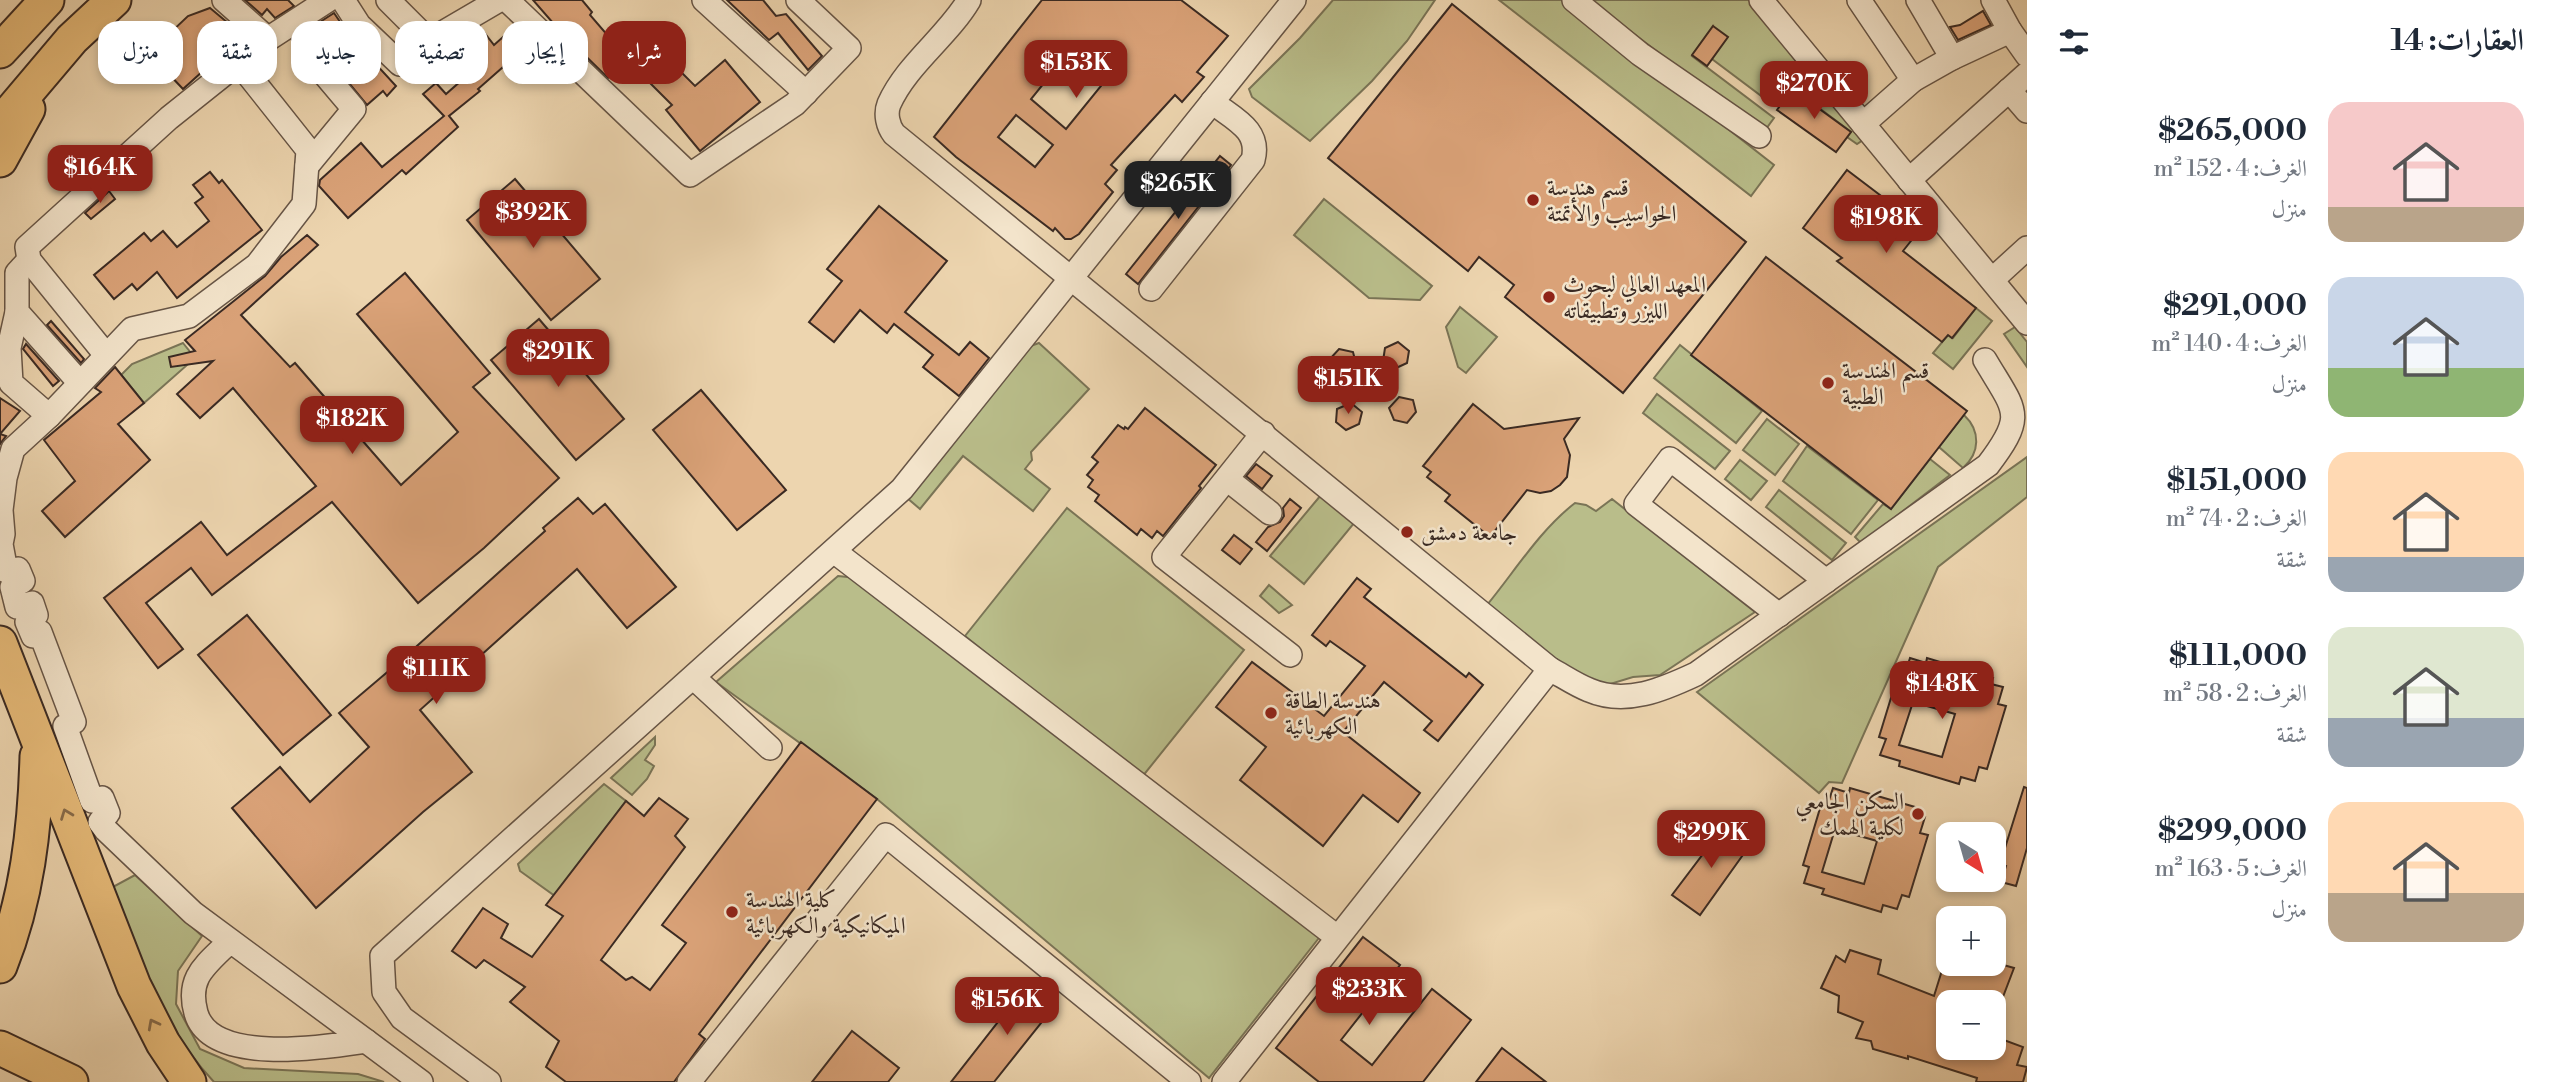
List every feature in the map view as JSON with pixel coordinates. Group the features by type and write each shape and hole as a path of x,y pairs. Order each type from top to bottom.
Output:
{"highway":[{"path":"0,51 47,0"},
{"path":"0,124 72,39 114,0"},
{"path":"0,160 72,39"},
{"path":"0,643 134,986 163,1044 189,1082"},
{"path":"0,966 15,923 26,878 36,794 37,739"},
{"path":"0,1048 71,1082"}],"street":[{"path":"224,0 247,21"},
{"path":"277,34 328,0"},
{"path":"343,0 359,25 395,59"},
{"path":"388,0 409,21"},
{"path":"463,21 499,0"},
{"path":"507,0 690,175 795,104 849,48 798,0"},
{"path":"704,0 806,93"},
{"path":"969,0 905,79 888,105 889,128 894,134 1550,669 1591,692 1625,696 1658,692 1696,674 1988,465 2006,442 2014,422 2011,405 1985,360"},
{"path":"489,1082 402,1018 384,992 382,956 835,552 902,489 1294,0"},
{"path":"1574,0 1640,54 1759,136"},
{"path":"1761,0 2027,323"},
{"path":"1859,0 1913,80"},
{"path":"1918,0 1952,58"},
{"path":"1993,0 2027,55"},
{"path":"1863,124 1913,80 2010,31"},
{"path":"1909,180 2027,74"},
{"path":"106,355 29,260 27,247 169,118 212,84"},
{"path":"256,84 308,150 304,204 257,265 189,316 132,329 13,449 5,478 1,544 6,571 18,569 23,581 12,587 17,607 32,603 36,615 27,622 33,636 40,632 74,722 65,726 92,801 102,799 108,813 100,822 193,914 421,1082"},
{"path":"307,166 354,109 333,84"},
{"path":"2009,90 2027,111"},
{"path":"1151,289 1253,160 1257,146 1250,132 1212,102"},
{"path":"1992,280 2027,248"},
{"path":"29,260 17,273 17,312 9,348 11,383 48,416"},
{"path":"17,312 80,383"},
{"path":"1263,433 1164,557 1290,655"},
{"path":"1779,615 1636,504 1670,459 1826,581"},
{"path":"1227,479 1270,513"},
{"path":"835,552 1337,937"},
{"path":"1224,1082 1550,669"},
{"path":"694,678 769,748"},
{"path":"689,1082 886,835 1189,1082"},
{"path":"230,941 209,962 193,984 193,1003 199,1023 211,1033 232,1043 255,1049 293,1051 366,1041"}],"green space":[{"path":"1333,0 1435,0 1407,41 1372,81 1310,141 1252,97 1249,89"},
{"path":"1499,0 1563,0 1774,165 1751,196"},
{"path":"1590,0 1749,0 1863,140 1857,144 1847,137 1851,132 1783,81 1768,101 1712,59 1713,27 1692,56 1774,118 1763,133"},
{"path":"1324,199 1432,286 1420,300 1369,298 1294,235"},
{"path":"1460,307 1497,337 1466,373 1458,367 1446,327"},
{"path":"1976,308 1992,321 1953,369 1933,353 1948,335 1953,338"},
{"path":"2015,327 2027,342 2027,367 2004,334"},
{"path":"183,343 195,358 144,403 121,375 132,364"},
{"path":"1039,343 1089,389 1031,452 1032,460 1025,469 1050,489 1033,511 963,456 920,509 906,497 1025,348"},
{"path":"1680,345 1762,411 1736,443 1654,378"},
{"path":"1657,394 1730,451 1715,469 1643,413"},
{"path":"1964,415 1970,421 1976,442 1973,456 1963,468 1939,447"},
{"path":"1767,419 1799,444 1775,475 1743,450"},
{"path":"1807,446 1878,500 1851,534 1783,481"},
{"path":"2027,457 2027,497 1938,567 1842,783 1829,782 1819,793 1697,692"},
{"path":"1930,459 1950,475 1860,542 1855,537 1883,504 1891,509"},
{"path":"1740,460 1767,481 1751,500 1725,479"},
{"path":"1779,490 1846,543 1832,560 1766,507"},
{"path":"1321,495 1355,522 1304,584 1270,556"},
{"path":"1612,499 1755,612 1660,675 1633,677 1594,689 1487,605 1539,538 1562,514 1575,503 1596,511"},
{"path":"1067,508 1244,650 1142,777 965,636"},
{"path":"838,576 857,578 1322,934 1209,1078 877,799 716,682"},
{"path":"1269,585 1292,605 1279,613 1260,596"},
{"path":"655,737 655,745 645,760 654,766 647,779 632,795 611,778"},
{"path":"604,784 626,801 555,896 520,871 518,864"},
{"path":"135,875 202,936 178,971 176,1004 200,1049 244,1068 358,1074 384,1082 214,1082 196,1061 166,1015 142,965 111,888"}],"building":[{"path":"245,0 288,0 294,6 275,18 267,9 262,15"},
{"path":"533,0 582,0 602,29 602,72 588,58 588,21 551,21"},
{"path":"727,0 763,0 776,16 786,14 822,56 808,70 778,33 769,40"},
{"path":"1042,0 1181,0 1228,36 1197,72 1204,77 1182,102 1175,95 1111,165 1117,170 1105,184 1113,192 1079,234 1071,239 1065,239 1055,228 1053,231 934,137","holes":["1065,57 1101,86 1066,129 1031,99","1016,115 1053,145 1035,167 998,137"]},
{"name":"قسم هندسة الحواسيب والأتمتة","path":"1452,4 1746,242 1623,393 1505,297 1514,285 1479,257 1468,271 1328,158"},
{"path":"210,8 226,21 197,21 197,76 183,89 178,84 183,84 183,21 188,16"},
{"path":"1983,11 1991,25 1958,40 1950,27 1960,25"},
{"path":"334,13 339,21 322,21"},
{"path":"1713,26 1728,37 1707,66 1692,55"},
{"path":"488,37 494,45 502,38 502,68 488,80"},
{"path":"725,60 760,102 700,151 666,110 672,105 651,84 686,84 686,77 695,86"},
{"path":"381,70 396,86 387,96 383,91 367,105 350,84 381,84"},
{"path":"437,84 446,94 457,84 484,84 478,89 480,91 449,116 458,127 406,174 402,170 348,218 319,186 320,180 361,143 382,167 444,116 423,94"},
{"path":"1792,89 1851,132 1836,152 1777,110"},
{"path":"1220,156 1231,165 1138,284 1126,274"},
{"path":"1847,170 1922,227 1903,251 1976,308 1952,338 1948,335 1942,342 1837,261 1842,258 1803,228"},
{"path":"210,172 219,183 222,180 262,230 177,298 157,272 137,290 132,284 114,299 94,275 144,233 151,241 163,231 177,247 209,221 195,203 203,197 193,185"},
{"path":"515,179 600,279 551,320 467,220"},
{"path":"109,191 115,199 91,219 85,213"},
{"path":"879,206 947,261 905,312 959,355 970,342 989,358 959,396 923,367 933,355 894,324 887,333 860,310 834,342 809,322 842,281 827,269"},
{"path":"307,235 318,245 241,315 290,367 295,363 401,485 458,432 357,314 405,273 490,373 473,387 559,478 484,548 418,603 332,502 212,595 191,568 146,603 183,649 158,668 104,598 201,522 227,555 316,486 233,388 200,418 177,394 213,361 171,367 169,357 195,351 185,340 265,276 281,257"},
{"name":"قسم الهندسة الطبية","path":"1766,257 1967,411 1891,509 1691,355"},
{"path":"539,319 624,419 576,460 491,360"},
{"path":"51,321 84,359 81,363 47,325"},
{"path":"1398,342 1409,351 1407,363 1394,369 1383,361 1385,348"},
{"path":"26,344 59,381 53,386 23,349"},
{"path":"1339,349 1353,352 1356,364 1347,375 1334,372 1329,360"},
{"path":"115,367 144,403 118,424 150,460 65,537 42,511 75,481 44,440 101,392 95,388"},
{"path":"701,390 786,490 737,530 653,430"},
{"path":"1399,397 1413,400 1416,412 1407,423 1394,420 1389,408"},
{"path":"0,398 20,411 0,434"},
{"path":"1351,403 1362,412 1359,424 1346,430 1336,422 1337,409"},
{"path":"1473,404 1504,429 1579,418 1564,439 1570,455 1567,477 1551,491 1540,493 1527,490 1490,537 1445,501 1450,495 1427,477 1431,472 1423,466"},
{"path":"1145,408 1216,465 1163,536 1157,531 1152,538 1141,529 1137,535 1095,501 1099,495 1088,487 1093,480 1087,475 1098,462 1092,457 1118,425 1128,429"},
{"path":"1256,464 1272,476 1262,489 1246,476"},
{"path":"578,498 593,514 605,504 676,587 627,628 577,569 420,710 472,772 316,908 232,808 280,767 310,802 369,747 339,713 545,531 543,528"},
{"path":"1290,499 1301,508 1267,551 1256,542 1268,527 1280,522 1284,516 1283,508"},
{"path":"1234,535 1252,549 1240,564 1222,550"},
{"name":"هندسة الطاقة الكهربائية","path":"1357,578 1371,589 1364,597 1466,677 1469,673 1483,685 1438,741 1424,730 1432,721 1384,682 1343,732 1420,793 1398,822 1363,795 1323,846 1240,780 1266,747 1216,707 1252,662 1324,716 1365,666 1330,641 1326,646 1312,635"},
{"path":"247,615 331,715 283,755 198,655"},
{"path":"1910,658 1926,663 1927,658 1993,678 1991,684 2003,687 1998,704 2006,706 1987,769 1979,767 1975,781 1961,777 1959,784 1899,766 1900,761 1880,755 1886,739 1879,737 1898,675 1904,677","holes":["1913,702 1955,714 1942,757 1899,745"]},
{"name":"كلية الهندسة الميكانيكية والكهربائية","path":"801,742 877,799 699,1034 705,1039 674,1082 566,1082 546,1067 559,1041 510,1002 525,987 484,960 476,968 452,951 483,908 508,924 501,938 532,957 563,916 546,905 626,801 644,816 659,798 688,819 675,836 685,847 601,960 626,980 632,977 650,990 686,943 662,925"},
{"path":"2024,787 2027,788 2027,848 2016,886 2006,883 2006,845"},
{"path":"1833,788 1849,793 1850,788 1915,807 1913,813 1925,817 1920,833 1928,835 1909,897 1902,895 1897,909 1883,905 1881,912 1822,894 1824,889 1804,883 1809,867 1803,865 1821,805 1827,806","holes":["1835,829 1877,841 1864,884 1822,872"]},
{"path":"1725,825 1750,845 1700,915 1672,895"},
{"path":"1363,937 1400,965 1341,1040 1372,1065 1432,989 1471,1020 1423,1082 1319,1082 1276,1048"},
{"path":"1850,950 1881,960 1878,974 1934,996 1940,976 2006,976 2006,966 2014,968 2006,990 1936,990 1936,1060 2006,1060 2006,1041 2023,1047 2017,1065 2027,1067 2023,1082 1976,1082 1977,1078 1908,1056 1908,1059 1873,1049 1871,1041 1856,1038 1863,1022 1838,1012 1839,996 1821,988 1836,956 1845,962"},
{"path":"1030,981 1057,1003 994,1082 951,1082"},
{"path":"852,1031 899,1068 888,1082 812,1082"},
{"path":"1502,1048 1546,1082 1476,1082"}],"place":[{"name":"قسم هندسة الحواسيب والأتمتة","path":"1533,200"},
{"name":"المعهد العالي لبحوث الليزر وتطبيقاته","path":"1549,297"},
{"name":"قسم الهندسة الطبية","path":"1828,383"},
{"name":"جامعة دمشق","path":"1407,532"},
{"name":"هندسة الطاقة الكهربائية","path":"1271,713"},
{"name":"السكن الجامعي لكلية الهمك","path":"1918,814"},
{"name":"كلية الهندسة الميكانيكية والكهربائية","path":"732,912"}]}
